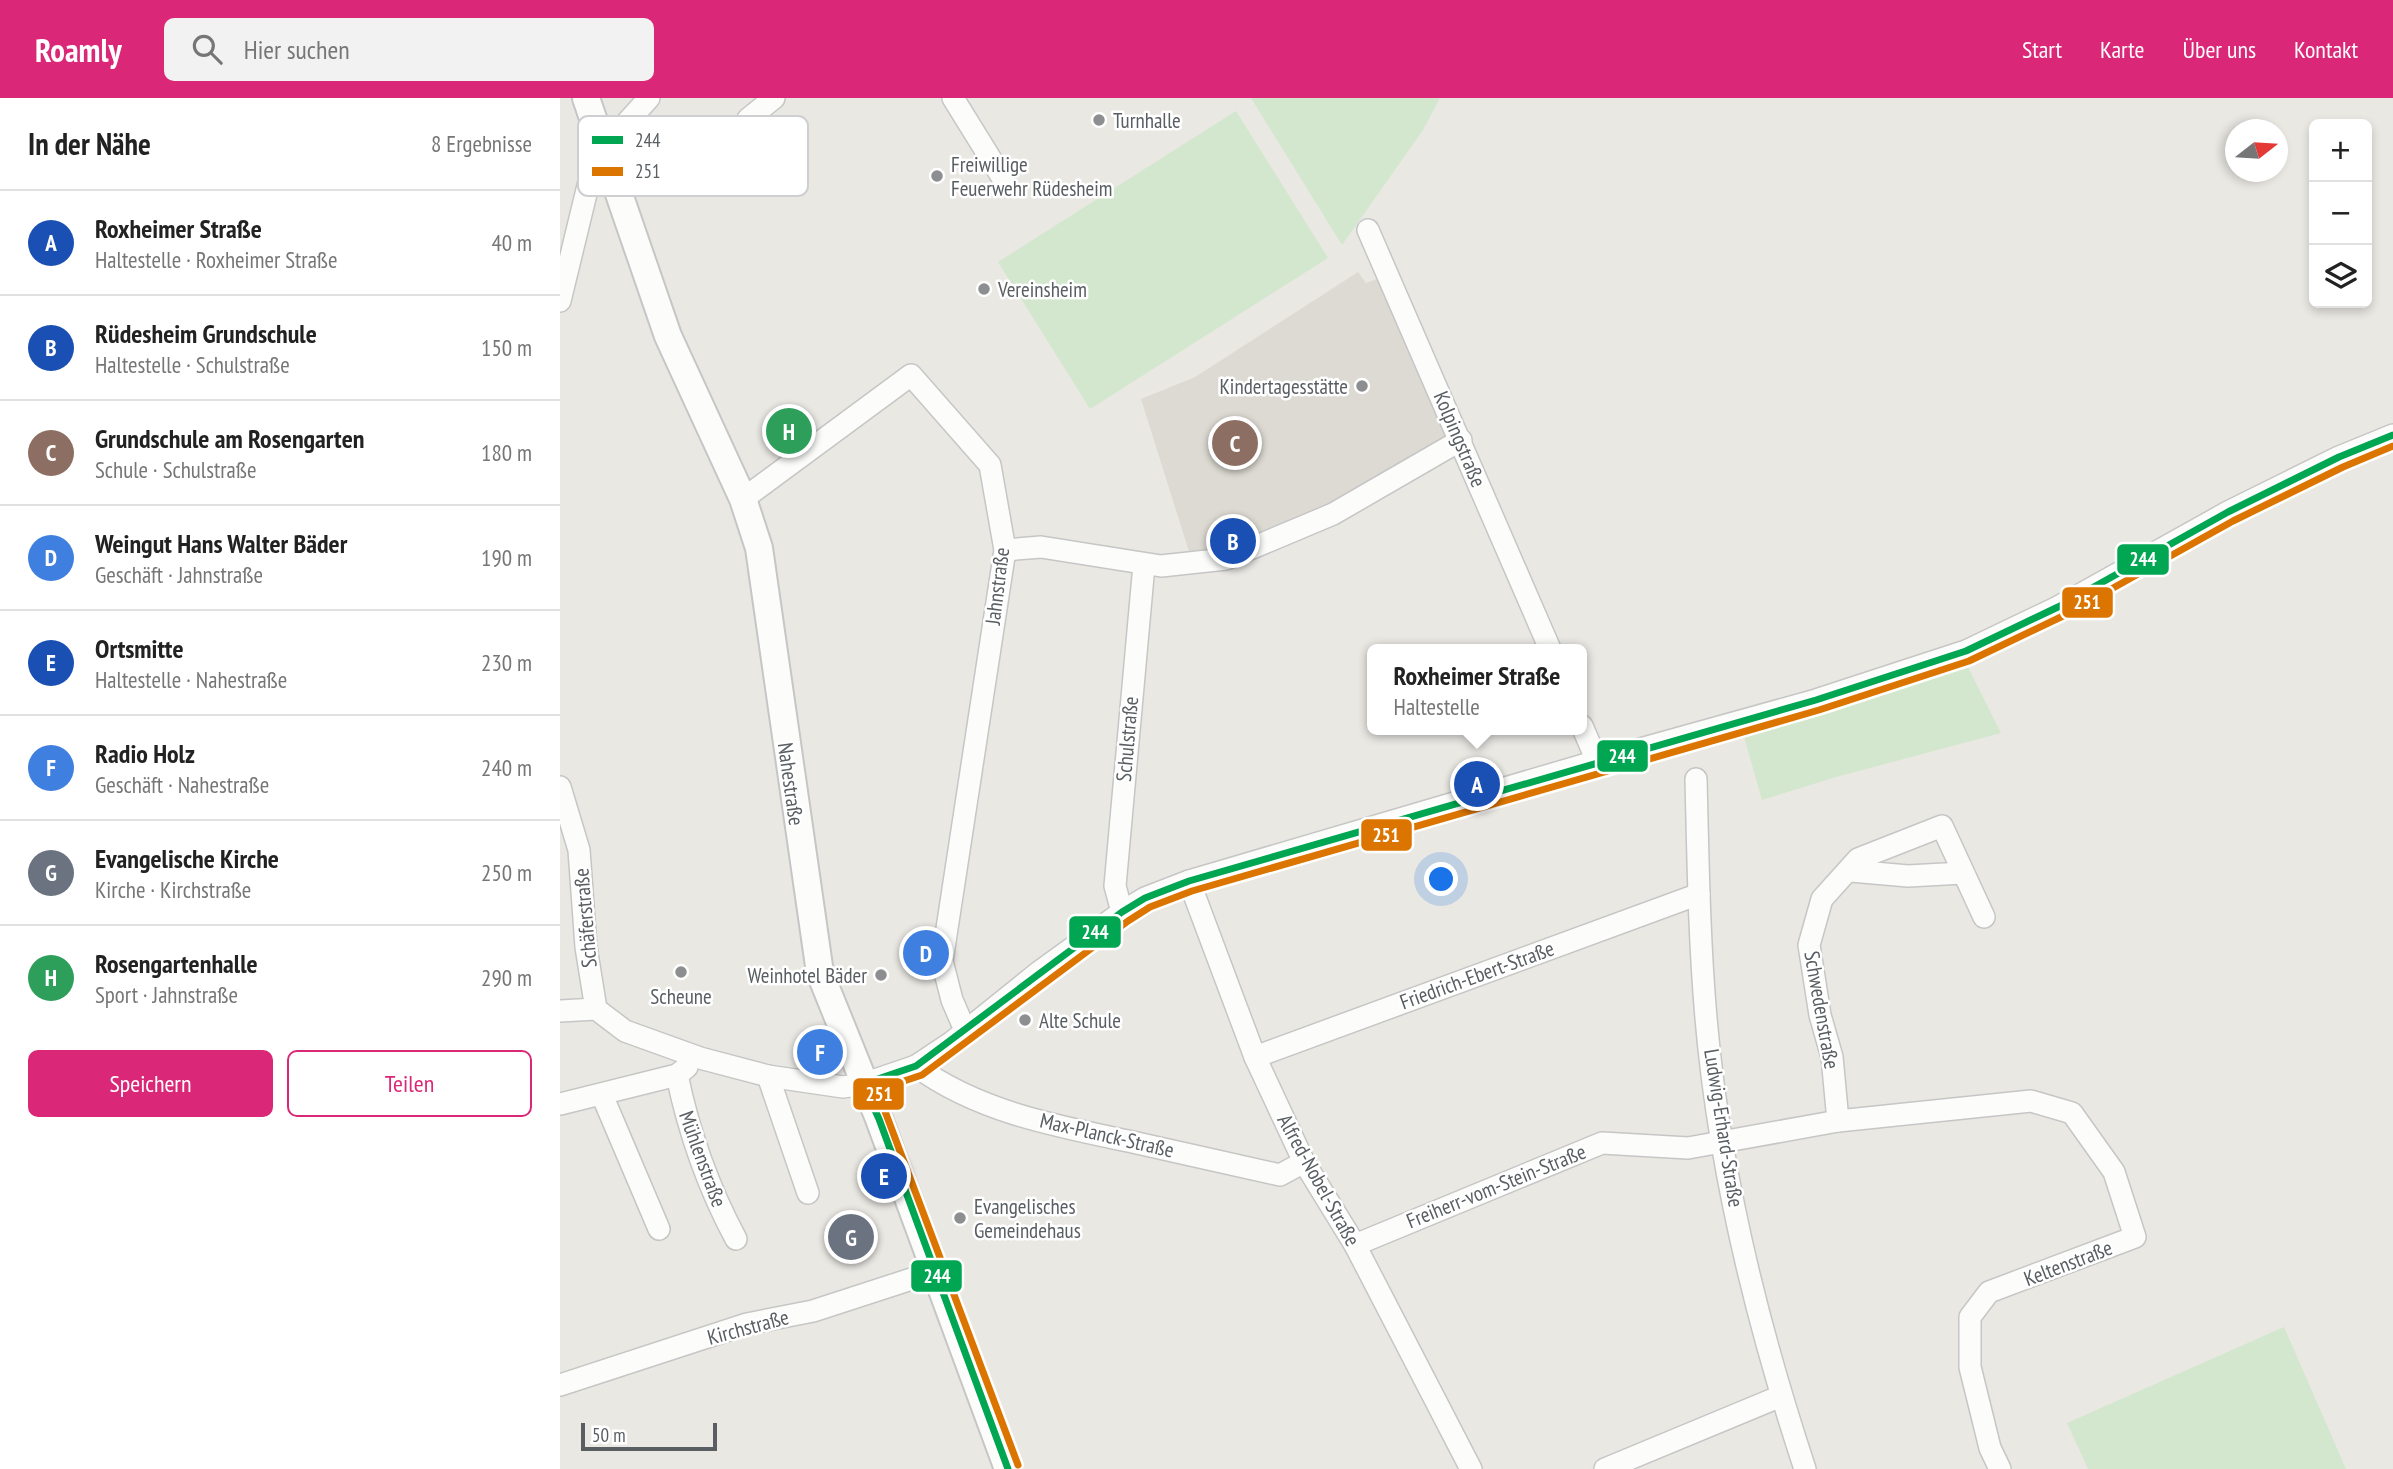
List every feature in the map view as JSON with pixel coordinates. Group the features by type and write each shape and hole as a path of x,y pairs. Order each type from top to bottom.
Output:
{"street":[{"name":"Nahestraße","path":"586,98 591,116"},
{"path":"632,116 649,98"},
{"path":"753,116 774,98"},
{"path":"953,98 1005,183"},
{"path":"560,300 585,196"},
{"name":"Nahestraße","path":"618,196 668,336 743,499 760,548 820,973 936,1271 1008,1469"},
{"name":"Kolpingstraße","path":"1368,230 1548,644"},
{"name":"Jahnstraße","path":"743,499 911,375 990,465 1005,550 942,961 951,1000 965,1030"},
{"path":"560,1012 596,1009 625,1031 700,1058 768,1076 843,1087 863,1084 916,1066 1122,912 1145,898 1189,881 1597,761 1816,700 1966,651 2058,607 2228,512 2339,457 2393,435"},
{"path":"1005,550 1041,547 1144,565 1226,559 1333,513 1461,440"},
{"name":"Schulstraße","path":"1122,912 1115,887 1144,565"},
{"path":"1586,735 1597,761"},
{"name":"Ludwig-Erhard-Straße","path":"1696,779 1706,1020 1724,1142 1749,1271 1781,1396 1805,1469"},
{"name":"Schäferstraße","path":"560,787 579,850 584,926 596,1009"},
{"name":"Schwedenstraße","path":"1838,1121 1832,1057 1820,1014 1809,945 1822,899 1851,871 1858,859 1942,826 1984,917"},
{"path":"1851,871 1908,876 1963,873"},
{"name":"Alfred-Nobel-Straße","path":"1189,881 1255,1057 1304,1162 1355,1245 1471,1469"},
{"name":"Friedrich-Ebert-Straße","path":"1255,1057 1699,894"},
{"path":"560,1104 603,1096 677,1075 700,1058"},
{"name":"Max-Planck-Straße","path":"916,1066 940,1084 975,1100 1074,1130 1280,1175 1304,1162"},
{"name":"Mühlenstraße","path":"677,1075 685,1112 710,1191 736,1239"},
{"path":"768,1076 808,1193"},
{"path":"603,1096 659,1229"},
{"name":"Keltenstraße","path":"1724,1142 1838,1121 2031,1101 2071,1113 2114,1172 2135,1237 1989,1292 1970,1317 1970,1367 1990,1448 2000,1469"},
{"name":"Freiherr-vom-Stein-Straße","path":"1355,1245 1602,1143 1688,1148 1724,1142"},
{"name":"Kirchstraße","path":"560,1385 747,1324 813,1311 936,1271"},
{"path":"1605,1469 1781,1396"}],"shaded area":[{"path":"1358,272 1366,283 1382,277 1446,436 1383,476 1257,540 1191,558 1141,399 1195,377"}],"green space":[{"path":"1251,98 1440,98 1423,130 1342,245"},
{"path":"1236,111 1328,258 1090,409 998,262"},
{"path":"1965,661 2001,733 1836,777 1762,800 1743,733"},
{"path":"2284,1327 2346,1469 2088,1469 2067,1423"}],"transit line":[{"name":"244","path":"863,1084 916,1066 1122,912 1145,898 1189,881 1816,700 1966,651 2058,607 2228,512 2339,457 2393,435"},
{"name":"251","path":"1018,1465 877,1090 922,1075 1150,907 1192,891 1819,710 1969,661 2063,616 2233,521 2343,467 2393,446"},
{"name":"244","path":"863,1084 879,1119 1008,1469"}],"place":[{"name":"Turnhalle","path":"1099,120"},
{"name":"Freiwillige Feuerwehr Rüdesheim","path":"937,176"},
{"name":"Vereinsheim","path":"984,289"},
{"name":"Kindertagesstätte","path":"1362,386"},
{"name":"Rosengartenhalle","path":"789,431"},
{"name":"Grundschule am Rosengarten","path":"1235,443"},
{"name":"Rüdesheim Grundschule","path":"1233,541"},
{"name":"Roxheimer Straße","path":"1477,784"},
{"name":"Weingut Hans Walter Bäder","path":"926,953"},
{"name":"Scheune","path":"681,972"},
{"name":"Weinhotel Bäder","path":"881,975"},
{"name":"Alte Schule","path":"1025,1020"},
{"name":"Radio Holz","path":"820,1052"},
{"name":"Ortsmitte","path":"884,1176"},
{"name":"Evangelisches Gemeindehaus","path":"960,1218"},
{"name":"Evangelische Kirche","path":"851,1237"}]}
